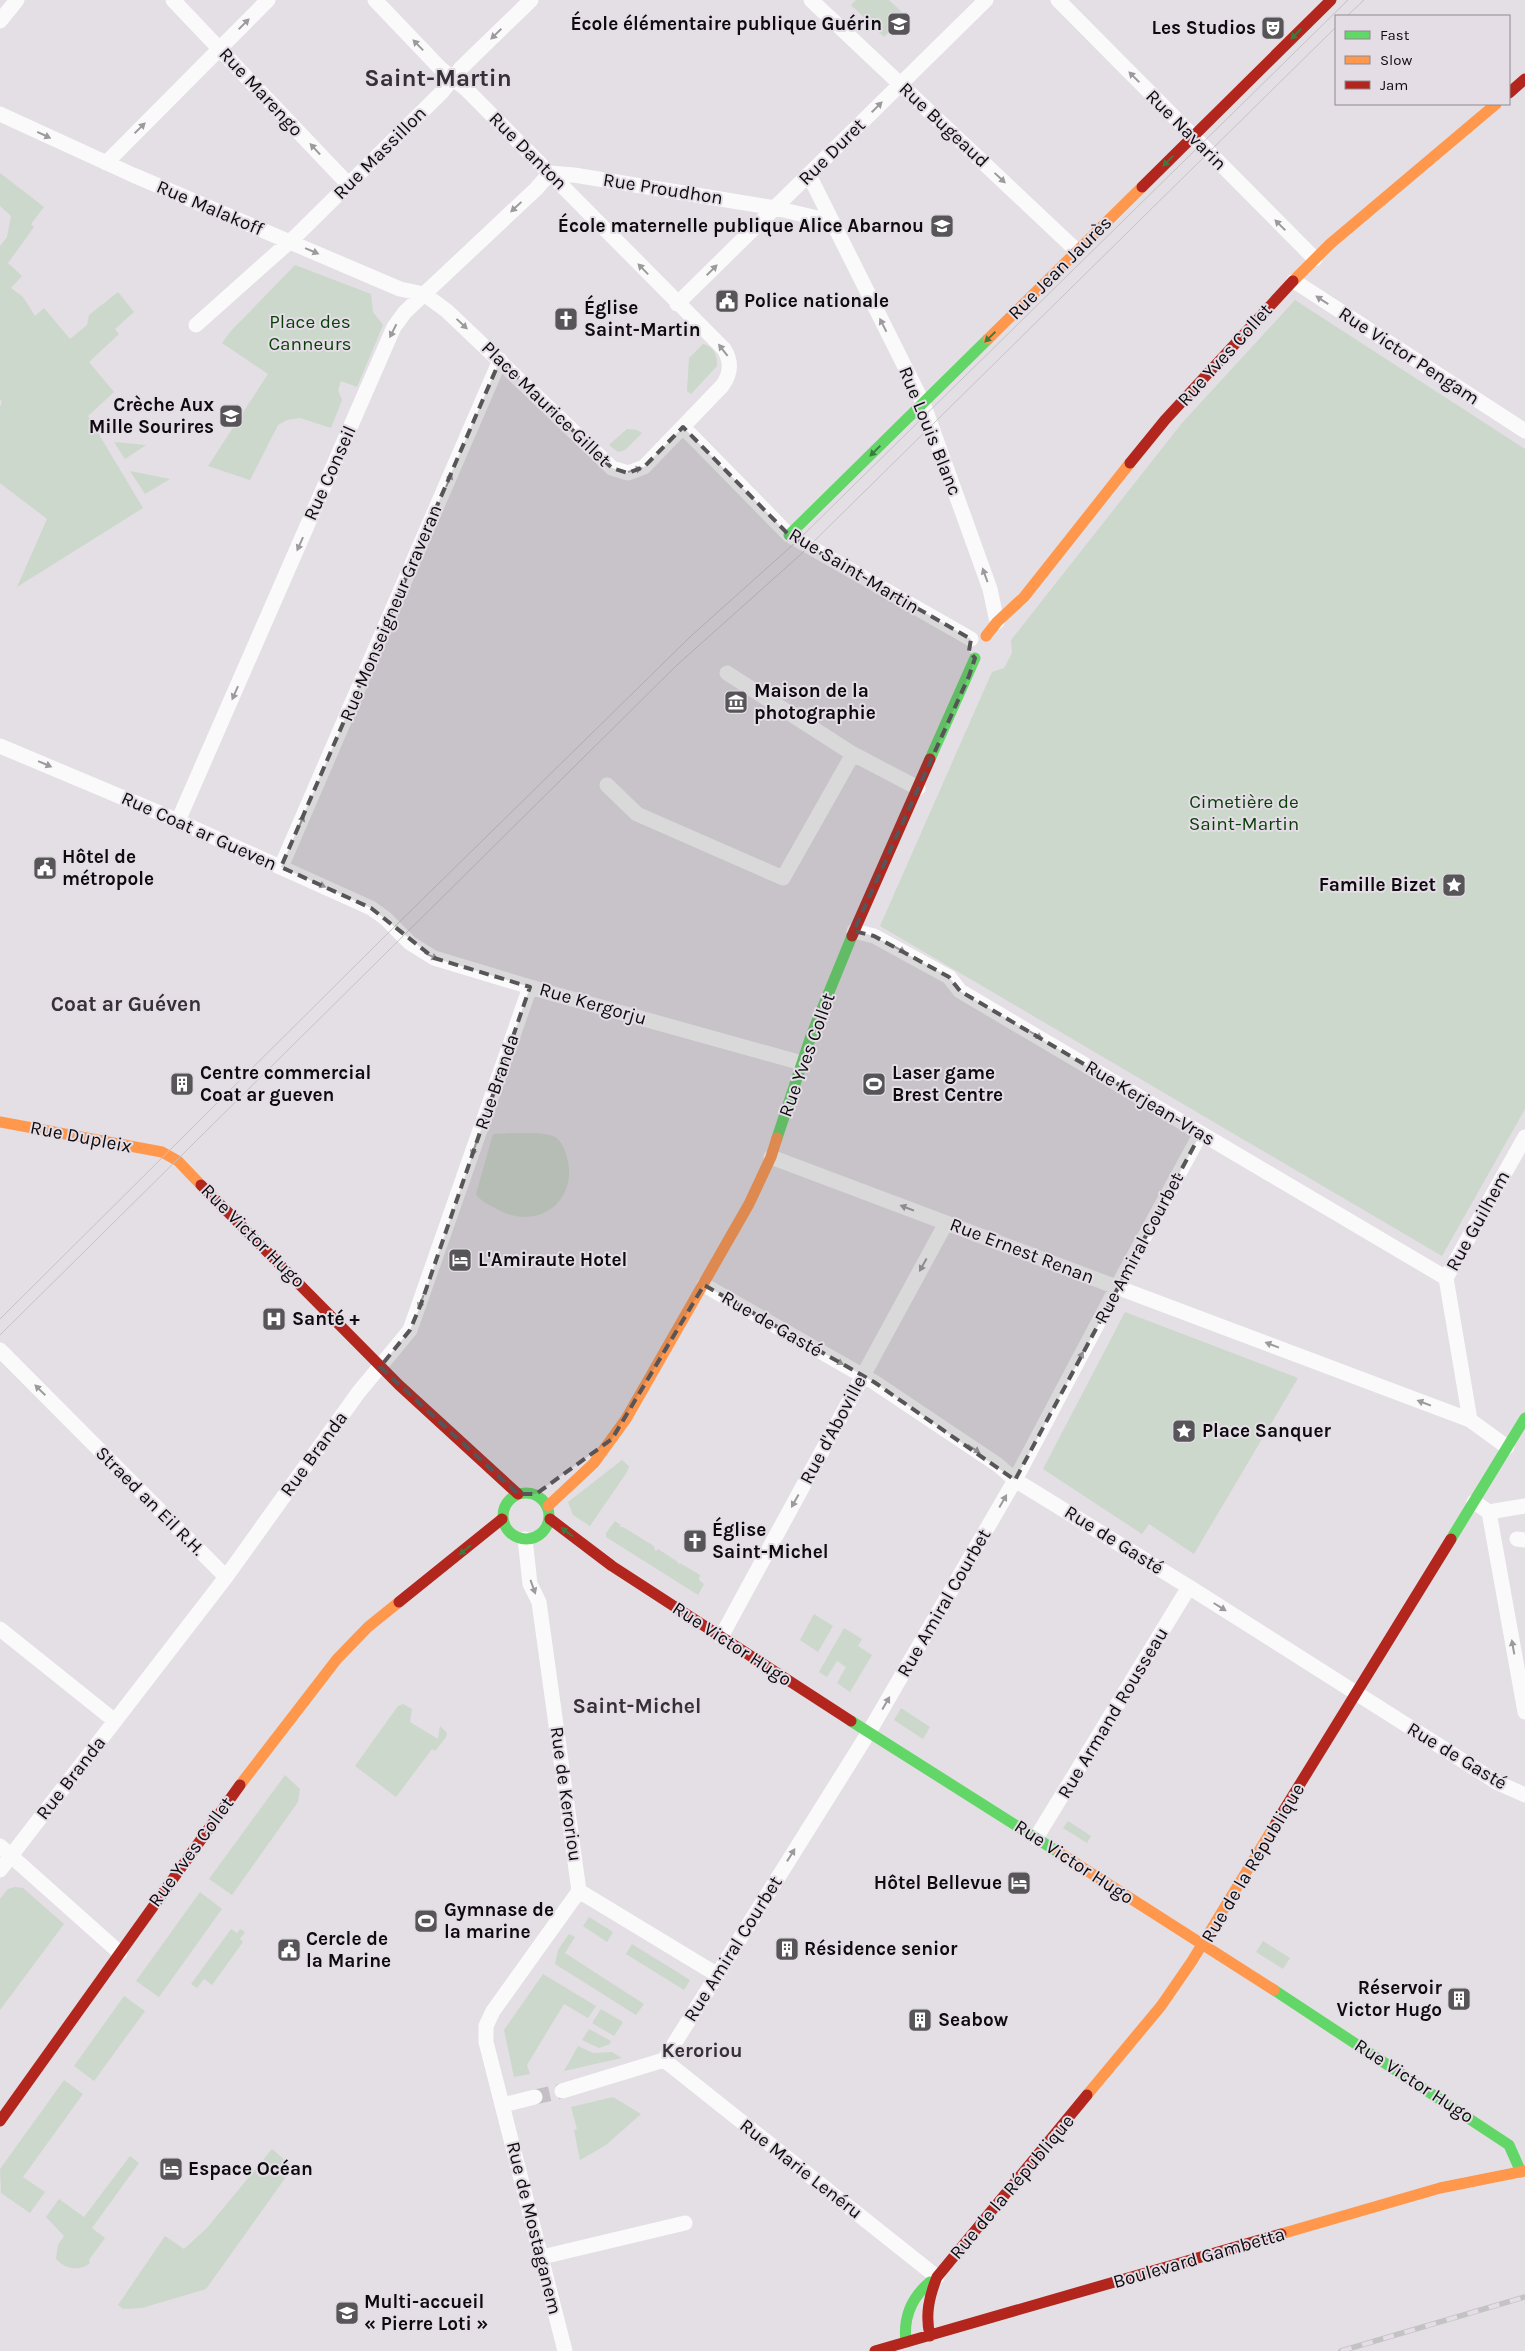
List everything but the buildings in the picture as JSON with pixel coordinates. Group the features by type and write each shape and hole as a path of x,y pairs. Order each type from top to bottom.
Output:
{"street":[{"path":"0,21 17,0"},
{"name":"Rue Marengo","path":"173,0 348,184"},
{"path":"106,163 268,0"},
{"name":"Rue Danton","path":"375,0 550,173 677,304"},
{"name":"Rue Massillon","path":"196,325 290,241 531,0"},
{"name":"Rue Bugeaud","path":"811,0 1077,251"},
{"name":"Rue Duret","path":"677,304 986,0"},
{"name":"Rue Navarin","path":"1058,0 1315,259"},
{"name":"Rue Jean Jaurès","path":"789,535 1331,0"},
{"path":"1510,92 1525,79"},
{"name":"Rue Yves Collet","path":"989,646 998,622 1024,597 1165,420 1294,281 1330,244 1495,105"},
{"name":"Rue Malakoff","path":"0,114 106,163 400,289 424,294"},
{"name":"Rue Proudhon","path":"550,173 574,175 775,208"},
{"name":"Rue Conseil","path":"178,821 394,327 405,312 536,189 550,173"},
{"name":"Rue Louis Blanc","path":"809,175 923,403 990,589 998,622"},
{"path":"775,208 830,220"},
{"name":"Rue Victor Pengam","path":"1294,281 1525,431"},
{"name":"Place Maurice Gillet","path":"424,294 447,311 500,360 612,468 619,472 628,473 644,467 722,386 730,372 730,363 724,349 677,304"},
{"name":"Rue Monseigneur Graveran","path":"281,867 500,360"},
{"name":"Rue Saint-Martin","path":"683,427 789,535 971,639"},
{"path":"975,636 989,646 976,658 969,652 971,639 975,636"},
{"name":"Rue Yves Collet","path":"548,1506 594,1463 626,1419 749,1204 771,1158 802,1063 854,931 976,658"},
{"path":"727,673 853,754 918,788"},
{"name":"Rue Coat ar Gueven","path":"0,746 178,821 371,908 393,926"},
{"path":"607,784 636,814 783,878 853,754"},
{"name":"Rue Kergorju","path":"393,926 410,943 434,958 530,987 802,1063"},
{"name":"Rue Kerjean-Vras","path":"854,931 874,936 949,977 960,991 1446,1278"},
{"name":"Rue Branda","path":"0,1870 6,1851 115,1721 226,1577 358,1393 410,1330 421,1304 530,987"},
{"name":"Rue Dupleix","path":"0,1122 162,1152"},
{"name":"Rue Amiral Courbet","path":"664,2060 869,1732 1015,1480 1201,1133"},
{"name":"Rue Guilhem","path":"1446,1278 1525,1137"},
{"name":"Rue Victor Hugo","path":"162,1152 189,1171 380,1367 447,1431"},
{"name":"Rue Ernest Renan","path":"771,1158 1470,1420 1507,1447"},
{"name":"Rue d'Aboville","path":"721,1637 946,1223"},
{"path":"1446,1278 1470,1420"},
{"name":"Rue de Gasté","path":"704,1285 863,1376 998,1465 1015,1480 1190,1587 1498,1783 1525,1796"},
{"name":"Straed an Eil R.H.","path":"0,1350 226,1577"},
{"name":"Rue de la République","path":"906,2342 904,2328 908,2312 919,2291 937,2277 1161,2006 1203,1944 1525,1418"},
{"path":"447,1431 486,1481"},
{"path":"447,1431 518,1494"},
{"path":"570,1470 612,1439"},
{"path":"402,1600 502,1519 504,1506 518,1494 536,1494 547,1486"},
{"path":"499,1543 525,1537 547,1527 550,1519 548,1506 536,1494"},
{"path":"497,1496 504,1506"},
{"path":"1474,1502 1489,1512 1525,1506"},
{"path":"1489,1512 1525,1712"},
{"path":"502,1519 525,1537 551,1542"},
{"name":"Rue Victor Hugo","path":"550,1519 612,1566 1203,1944 1491,2132 1509,2146 1523,2172"},
{"name":"Rue de Keroriou","path":"525,1537 530,1584 539,1602 579,1890"},
{"name":"Rue Victor Hugo","path":"567,1549 612,1566"},
{"path":"402,1600 467,1562"},
{"name":"Rue Armand Rousseau","path":"1036,1838 1190,1587"},
{"name":"Rue Yves Collet","path":"0,2121 233,1794 336,1659 352,1640 402,1600"},
{"path":"0,1629 115,1721"},
{"path":"6,1851 120,1953"},
{"path":"579,1890 716,1974"},
{"name":"Rue de Mostaganem","path":"565,2351 486,2042 486,2026 494,2011 579,1890"},
{"path":"562,2091 664,2060"},
{"name":"Rue Marie Lenéru","path":"664,2060 937,2277"},
{"path":"503,2105 535,2097"},
{"name":"Boulevard Gambetta","path":"875,2351 1440,2188 1523,2172"},
{"path":"542,2257 685,2223"},
{"name":"Rue de la République","path":"930,2336 926,2311 937,2277"}],"highlighted area":[{"path":"500,360 612,468 628,473 644,467 683,427 789,535 971,639 969,651 975,658 969,676 854,931 874,936 949,977 960,991 1201,1133 1015,1480 874,1382 704,1285 612,1439 536,1494 518,1494 380,1367 410,1330 421,1304 530,987 434,958 371,908 281,867"}],"green space":[{"path":"856,0 889,0 906,16 884,37 851,5"},
{"path":"0,173 44,207 31,224 34,227 8,263 22,276 11,288 23,297 35,316 44,308 70,339 87,325 89,315 118,292 134,312 115,329 119,334 89,362 114,392 88,416 143,508 17,587 47,519 0,483 0,407 2,401 0,400 0,246 7,237 11,216 0,206"},
{"name":"Place des Canneurs","path":"295,265 371,294 373,312 383,325 357,387 341,381 338,390 342,400 331,428 300,418 287,420 278,425 250,480 208,466 268,374 222,343 230,332"},
{"name":"Cimetière de Saint-Martin","path":"1295,300 1525,449 1525,1109 1442,1256 880,926 992,672 1004,668 1012,653 1011,640 1182,423"},
{"path":"703,344 710,347 714,352 717,358 717,366 691,394 687,391 689,358"},
{"path":"627,429 637,430 642,433 625,450 618,452 609,445"},
{"path":"114,442 146,445 125,459"},
{"path":"130,471 170,479 145,494"},
{"path":"539,1133 553,1136 558,1139 566,1154 569,1171 567,1185 562,1198 552,1208 541,1214 527,1217 512,1215 485,1203 476,1194 493,1134"},
{"name":"Place Sanquer","path":"1125,1312 1298,1378 1194,1554 1149,1524 1142,1534 1043,1469"},
{"path":"622,1460 629,1466 627,1472 590,1526 573,1515 568,1502"},
{"path":"615,1521 621,1525 619,1527 623,1527 654,1546 656,1551 658,1549 678,1562 678,1565 680,1563 700,1575 699,1580 704,1584 698,1595 606,1537 606,1533"},
{"path":"814,1614 833,1626 818,1652 800,1640"},
{"path":"844,1628 862,1639 858,1646 872,1655 850,1692 837,1683 846,1667 837,1661 827,1677 819,1672"},
{"path":"403,1704 412,1709 410,1722 438,1739 440,1726 447,1733 435,1751 432,1749 396,1797 355,1766 398,1706"},
{"path":"901,1708 930,1727 923,1739 894,1720"},
{"path":"285,1775 300,1789 298,1802 232,1895 209,1879"},
{"path":"1068,1821 1091,1836 1087,1843 1063,1828"},
{"path":"15,1887 23,1888 64,1924 0,2010 0,1899 8,1889"},
{"path":"200,1892 222,1909 159,1997 136,1981"},
{"path":"589,1917 613,1932 607,1942 583,1926"},
{"path":"231,1929 237,1933 240,1929 245,1932 240,1939 243,1942 212,1985 204,1979 197,1988 191,1984"},
{"path":"569,1934 575,1937 565,1953 644,2004 636,2015 555,1964 558,1950"},
{"path":"1263,1941 1290,1958 1283,1969 1256,1952"},
{"path":"632,1944 690,1980 684,1990 626,1954"},
{"path":"543,1974 596,2006 588,2018 564,2004 527,2065 530,2074 514,2077 504,2030"},
{"path":"124,1996 145,2011 94,2081 74,2066"},
{"path":"601,2009 623,2022 614,2036 592,2023"},
{"path":"589,2029 611,2041 610,2044 599,2048 582,2040"},
{"path":"578,2046 593,2053 612,2052 622,2058 564,2071"},
{"path":"64,2080 83,2094 23,2177 45,2192 30,2213 1,2193 0,2169"},
{"path":"613,2097 641,2114 606,2145 580,2160 574,2130 577,2129 571,2107"},
{"path":"272,2149 293,2167 206,2289 142,2308 123,2309 118,2305 165,2236 184,2249 207,2228"},
{"path":"130,2156 139,2163 92,2228 105,2238 89,2260 90,2263 81,2268 72,2268 64,2265 56,2259 58,2245 64,2236 46,2217 59,2199 84,2217"}],"tunnel":[{"path":"535,2097 562,2091"}],"tram line":[{"path":"0,1319 382,939 691,636 796,542 1348,0"},
{"path":"1348,15 1364,0"},
{"path":"0,1335 677,665 799,556 1335,28"}],"railway":[{"path":"1341,2351 1525,2297"}],"traffic: fast":[{"path":"789,535 988,339"},
{"path":"930,759 975,658"},
{"path":"777,1138 811,1036 852,936"},
{"path":"1451,1539 1525,1418"},
{"path":"531,1493 543,1499 548,1507 549,1516 548,1525 543,1533 535,1538 521,1539 509,1533 504,1525 503,1511 509,1499 517,1494 531,1493"},
{"path":"851,1721 1058,1852"},
{"path":"1274,1990 1509,2145 1521,2172"},
{"path":"906,2342 907,2316 913,2301 930,2282"}],"traffic: slow":[{"path":"1293,281 1330,244 1495,105"},
{"path":"988,339 1142,187"},
{"path":"986,636 997,622 1024,597 1130,463"},
{"path":"0,1122 162,1152 178,1161 201,1185"},
{"path":"548,1506 594,1463 626,1419 749,1204 771,1157 777,1138"},
{"path":"240,1785 337,1659 368,1627 399,1602"},
{"path":"1087,2095 1161,2006 1192,1961 1276,1823"},
{"path":"1058,1852 1274,1990"},
{"path":"1281,2234 1440,2188 1525,2171"}],"traffic: jam":[{"path":"1142,187 1331,0"},
{"path":"1510,92 1525,79"},
{"path":"1130,463 1165,420 1293,281"},
{"path":"852,936 930,759"},
{"path":"201,1185 399,1385 518,1494"},
{"path":"399,1602 502,1519"},
{"path":"550,1519 612,1566 851,1721"},
{"path":"1276,1823 1451,1539"},
{"path":"0,2121 240,1785"},
{"path":"930,2336 929,2306 937,2277 1087,2095"},
{"path":"875,2351 1281,2234"}],"place":[{"name":"École élémentaire publique Guérin","path":"899,24"},
{"name":"Les Studios","path":"1273,28"},
{"name":"École maternelle publique Alice Abarnou","path":"942,226"},
{"name":"Police nationale","path":"727,301"},
{"name":"Église Saint-Martin","path":"566,319"},
{"name":"Crèche Aux Mille Sourires","path":"231,416"},
{"name":"Maison de la photographie","path":"736,702"},
{"name":"Hôtel de métropole","path":"45,868"},
{"name":"Famille Bizet","path":"1454,885"},
{"name":"Centre commercial Coat ar gueven","path":"182,1084"},
{"name":"Laser game Brest Centre","path":"874,1084"},
{"name":"L'Amiraute Hotel","path":"460,1260"},
{"name":"Santé +","path":"274,1319"},
{"name":"Place Sanquer","path":"1184,1431"},
{"name":"Église Saint-Michel","path":"695,1541"},
{"name":"Hôtel Bellevue","path":"1019,1883"},
{"name":"Gymnase de la marine","path":"426,1921"},
{"name":"Résidence senior","path":"787,1949"},
{"name":"Cercle de la Marine","path":"289,1950"},
{"name":"Réservoir Victor Hugo","path":"1459,1999"},
{"name":"Seabow","path":"920,2020"},
{"name":"Espace Océan","path":"171,2169"},
{"name":"Multi-accueil « Pierre Loti »","path":"347,2313"}],"district":[{"name":"Saint-Martin","path":"438,78"},
{"name":"Coat ar Guéven","path":"126,1004"},
{"name":"Saint-Michel","path":"637,1706"},
{"name":"Keroriou","path":"702,2050"}]}
